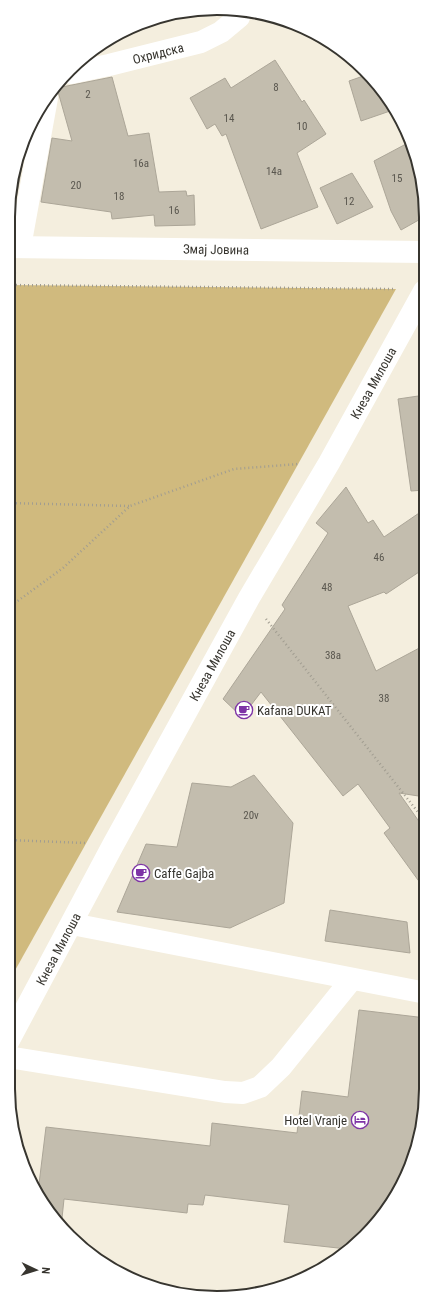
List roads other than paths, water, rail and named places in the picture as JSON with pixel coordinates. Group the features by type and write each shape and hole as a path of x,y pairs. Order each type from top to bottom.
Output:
{"street":[{"name":"Охридска","path":"76,72 201,42 221,32 239,17"},
{"path":"15,242 44,114"},
{"name":"Змај Јовина","path":"15,247 419,252"},
{"name":"Кнеза Милоша","path":"15,1029 113,845 249,598 329,463 419,300"},
{"path":"72,924 419,992"},
{"path":"15,1058 225,1092 243,1093 260,1086 281,1068 352,979"}],"place":[{"name":"Kafana DUKAT","path":"244,710"},
{"name":"Caffe Gajba","path":"141,873"},
{"name":"Hotel Vranje","path":"360,1120"}]}
